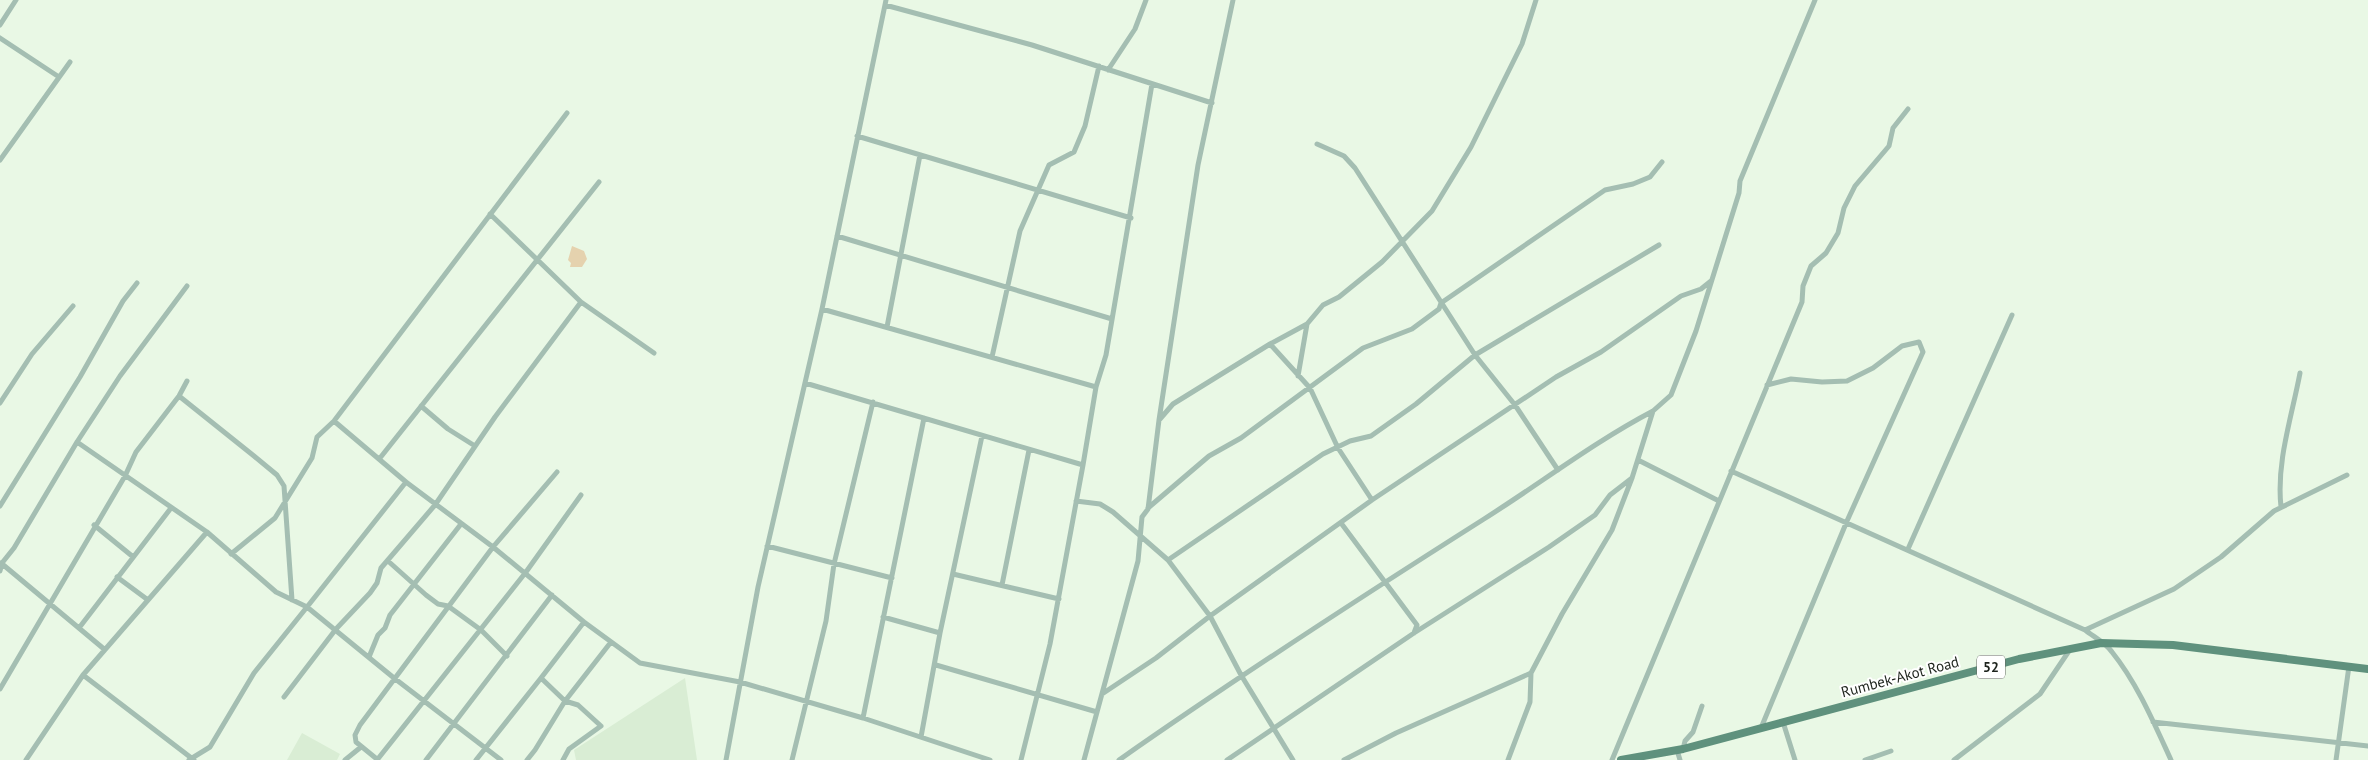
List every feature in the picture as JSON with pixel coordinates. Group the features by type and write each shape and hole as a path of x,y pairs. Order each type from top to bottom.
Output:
{"main road":[{"name":"Rumbek-Akot Road","path":"1621,760 1680,750 2072,647 2101,643 2173,644 2368,668"}],"street":[{"path":"0,25 16,0"},
{"path":"1108,70 1135,29 1146,0"},
{"path":"1148,509 1159,420 1198,165 1233,0"},
{"path":"1159,420 1173,404 1270,344 1307,324 1323,305 1354,285 1382,262 1432,211 1471,147 1522,44 1536,0"},
{"path":"1119,760 1241,675 1631,423 1653,412 1671,395 1712,281 1739,194 1740,181 1815,0"},
{"path":"726,760 767,546 822,309 886,3 1032,45 1212,103"},
{"path":"0,38 59,77"},
{"path":"0,160 70,62"},
{"path":"992,357 1009,288 1020,231 1030,212 1037,190 1049,165 1074,152 1085,126 1099,66"},
{"path":"1021,760 1059,598 1096,387 1106,355 1131,218 1152,84"},
{"path":"1612,760 1802,302 1803,286 1811,266 1830,246 1838,233 1844,208 1855,186 1889,146 1893,128 1908,110"},
{"path":"231,554 275,518 285,505 312,458 317,437 334,421 566,114"},
{"path":"857,136 1131,218"},
{"path":"1317,144 1344,156 1355,168 1475,355 1515,405 1558,470"},
{"path":"887,327 899,255 920,155"},
{"path":"1084,760 1138,560 1142,517 1148,509 1208,456 1241,438 1363,348 1412,329 1439,309 1441,303 1605,190 1633,184 1650,177 1662,162"},
{"path":"380,458 599,182"},
{"path":"490,214 581,302 654,353"},
{"path":"837,236 1112,319"},
{"path":"1168,560 1324,454 1350,440 1371,436 1416,404 1475,355 1659,245"},
{"path":"1102,694 1156,658 1210,616 1372,500 1556,377 1601,352 1681,296 1701,289 1712,281"},
{"path":"0,506 80,377 123,301 137,283"},
{"path":"0,571 1,563 14,548 77,442 120,376 187,286"},
{"path":"284,697 336,629 370,593 377,583 381,568 435,505 495,417 581,302"},
{"path":"0,403 32,354 72,306"},
{"path":"822,309 1096,387"},
{"path":"1908,549 2012,316"},
{"path":"1298,376 1307,324"},
{"path":"1761,728 1847,521 1923,352 1919,342 1902,346 1873,368 1847,380 1822,382 1791,379 1767,385"},
{"path":"1270,344 1310,388 1338,448 1372,500"},
{"path":"2281,506 2280,495 2288,427 2300,372"},
{"path":"0,688 125,476 136,452 156,423 179,396 187,380"},
{"path":"805,383 1083,465"},
{"path":"179,396 277,475 284,486 292,600"},
{"path":"792,760 805,700 826,621 834,564 873,402"},
{"path":"421,406 448,429 476,446"},
{"path":"1508,760 1530,702 1532,673 1562,614 1612,530 1632,478 1653,412"},
{"path":"863,718 924,418"},
{"path":"334,421 435,505 526,572 584,622 640,663 740,682 805,700 990,760"},
{"path":"921,738 936,665 940,633 982,436"},
{"path":"77,442 207,532 276,592 307,607 394,678 501,760"},
{"path":"1002,585 1029,450"},
{"path":"1638,460 1719,501"},
{"path":"1732,471 1847,521 2086,630 2111,650 2154,722 2170,760"},
{"path":"557,472 493,547 360,725 355,735 356,742 361,747 378,760 526,572 581,495"},
{"path":"2086,630 2184,583 2221,557 2281,506 2347,475"},
{"path":"1227,760 1414,633 1549,547 1595,515 1610,496 1632,478"},
{"path":"83,675 191,759 210,747 254,673 406,482"},
{"path":"1076,501 1100,504 1140,534 1168,560 1210,616 1241,675 1293,760"},
{"path":"79,628 132,556 171,508"},
{"path":"1341,523 1384,583 1413,617 1417,625 1414,633"},
{"path":"370,658 378,635 385,628 390,615 461,524"},
{"path":"94,526 132,556"},
{"path":"26,760 83,675 207,532"},
{"path":"767,546 892,578"},
{"path":"388,561 438,604 448,606 481,630 507,656"},
{"path":"1,563 104,650"},
{"path":"953,574 1059,598"},
{"path":"117,577 148,600"},
{"path":"426,760 552,595"},
{"path":"883,617 940,633"},
{"path":"476,760 584,622"},
{"path":"527,760 565,701 611,642"},
{"path":"1954,760 2040,694 2072,647"},
{"path":"936,665 1097,712"},
{"path":"2336,760 2349,666"},
{"path":"1344,760 1396,733 1532,673"},
{"path":"540,678 565,701 578,705 601,726 570,749 563,760"},
{"path":"1680,760 1680,750 1693,732 1702,706"},
{"path":"1783,722 1795,760"},
{"path":"2154,722 2338,741 2368,746"},
{"path":"345,760 361,747"},
{"path":"1865,760 1891,751"}],"shaded area":[{"path":"572,246 584,251 587,259 582,267 570,267 571,263 568,260"},
{"path":"685,678 697,760 576,760 574,750"},
{"path":"302,733 340,754 337,760 287,760"}]}
